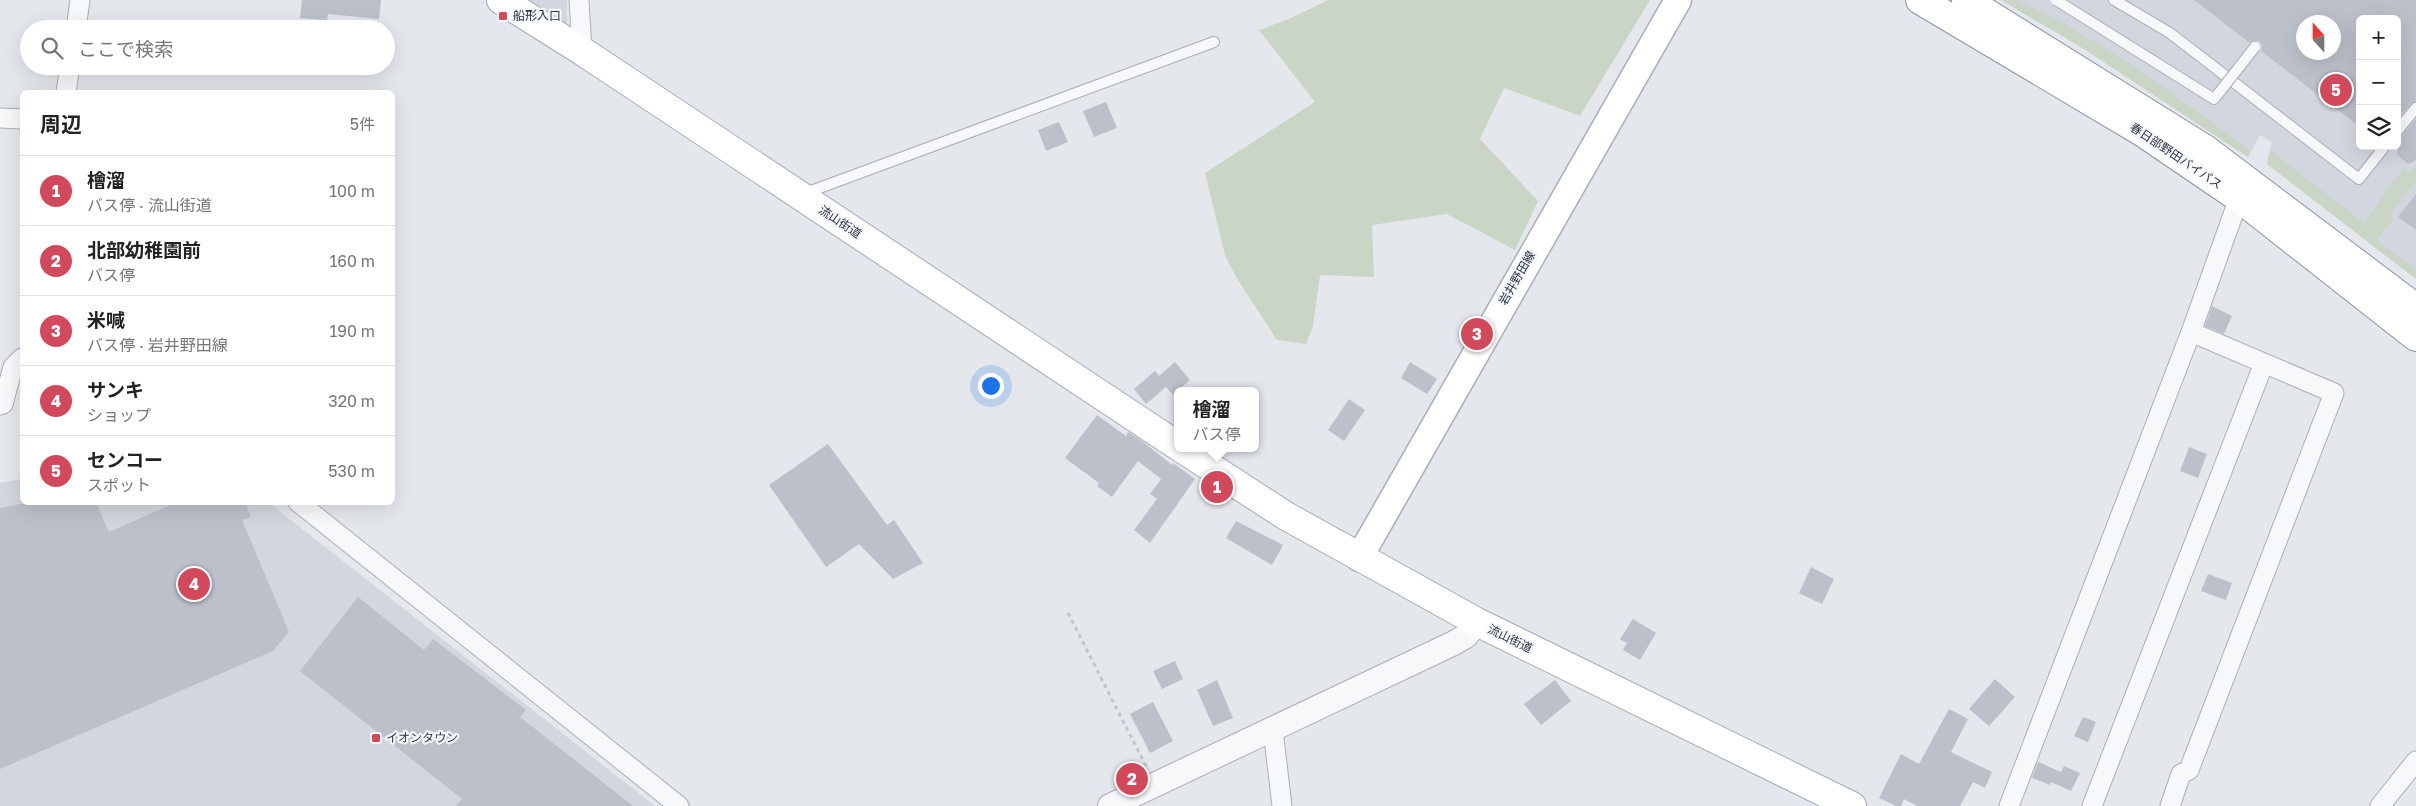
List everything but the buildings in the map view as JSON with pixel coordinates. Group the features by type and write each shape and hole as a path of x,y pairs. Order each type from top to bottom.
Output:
{"main road":[{"name":"流山街道","path":"501,0 582,51 1174,443"},
{"name":"岩井野田線","path":"1359,558 1678,0"},
{"name":"春日部野田バイパス","path":"1920,0 2142,132 2239,198 2416,337"},
{"name":"春日部野田バイパス","path":"1966,0 2205,149 2416,308"},
{"name":"流山街道","path":"1188,452 1286,516 1477,622 1852,806"}],"street":[{"path":"77,20 80,0"},
{"path":"579,0 582,51"},
{"path":"66,90 69,75"},
{"path":"0,118 20,119"},
{"path":"2009,806 2191,332 2239,198"},
{"path":"2170,806 2182,774 2188,770 2334,393 2191,332"},
{"path":"0,405 3,404 13,367 20,360"},
{"path":"2092,806 2264,363"},
{"path":"302,505 679,806"},
{"path":"1110,806 1454,643 1466,636 1477,622"},
{"path":"1273,730 1282,806"},
{"path":"2380,806 2416,760"}],"lane":[{"path":"2056,0 2214,99 2255,47"},
{"path":"2114,0 2170,33 2359,179 2382,150"},
{"path":"800,196 1214,42"},
{"path":"2401,126 2416,108"}],"path":[{"path":"1068,613 1155,785"}],"shaded area":[{"path":"527,0 567,0 567,25"},
{"path":"2001,0 2416,0 2416,279 2267,164 2272,142 2260,135 2248,157 2084,49"},
{"path":"20,479 20,505 272,505 655,806 0,806 0,483"}],"green space":[{"path":"1328,0 1650,0 1580,116 1504,88 1480,139 1538,201 1515,250 1447,214 1372,225 1374,277 1320,275 1313,326 1306,344 1277,340 1236,277 1225,255 1205,173 1315,102 1259,30 1291,18"},
{"path":"2001,0 2016,0 2062,22 2136,67 2251,151 2248,157 2084,49"},
{"path":"2270,150 2364,223 2404,167 2410,172 2416,164 2416,181 2390,215 2394,218 2377,240 2416,270 2416,279 2267,164"}],"place":[{"name":"船形入口","path":"503,16"},
{"name":"センコー","path":"2336,90"},
{"name":"米喊","path":"1477,334"},
{"name":"檜溜","path":"1217,487"},
{"name":"サンキ","path":"194,584"},
{"name":"イオンタウン","path":"376,738"},
{"name":"北部幼稚園前","path":"1132,779"}]}
